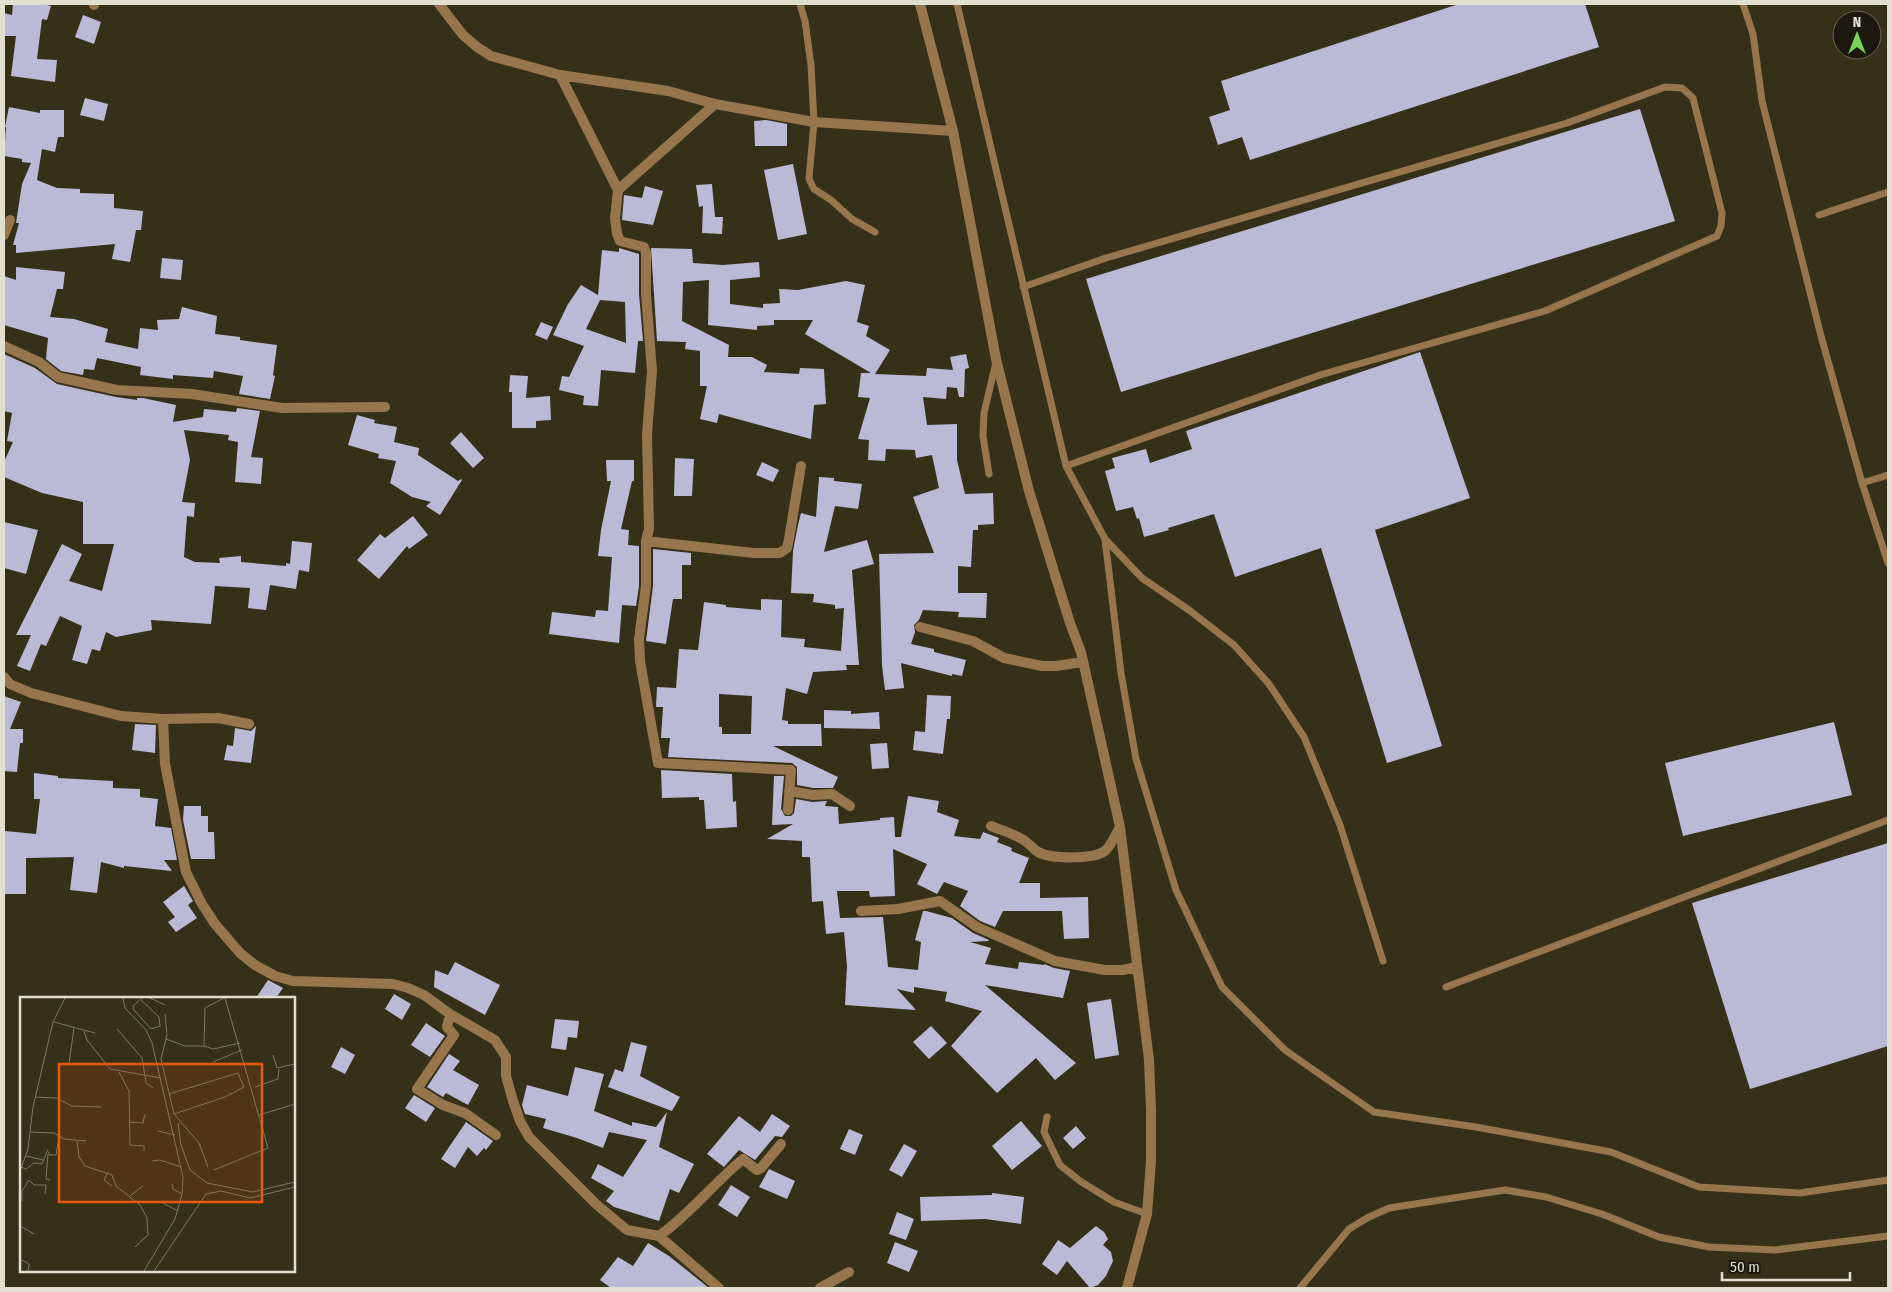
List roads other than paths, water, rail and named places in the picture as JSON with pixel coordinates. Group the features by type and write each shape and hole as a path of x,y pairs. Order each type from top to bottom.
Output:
{"street":[{"path":"439,4 463,35 491,56 560,75 668,91 715,104 814,122 953,131"},
{"path":"920,4 953,131 996,359 1029,491 1083,662 1120,827 1149,1060 1151,1110 1151,1161 1147,1214 1127,1288"},
{"path":"560,75 618,190 615,218 620,241 644,247 646,253 646,294 652,371 647,434 649,529 646,541 646,586 639,638 640,661 658,763 791,770 788,810"},
{"path":"618,190 715,104"},
{"path":"4,235 10,220"},
{"path":"4,346 39,362 58,377 117,390 192,394 282,408 385,407"},
{"path":"646,541 754,553 780,553 787,548 801,466"},
{"path":"920,627 973,641 1004,658 1042,666 1083,662"},
{"path":"4,677 10,684 47,698 121,716 163,719 218,718 248,724"},
{"path":"163,719 165,764 186,872 202,904 215,924 240,953 255,965 276,976 293,981 393,984 408,988 424,995 450,1014 479,1029 495,1040 506,1057 506,1076 520,1121 529,1137 596,1204 627,1230 659,1236 719,1288"},
{"path":"789,792 814,795 832,794 850,806"},
{"path":"991,826 1020,837 1038,852 1072,857 1092,857 1101,854 1110,845 1120,827"},
{"path":"861,911 898,909 940,901 977,927 1055,961 1105,970 1123,970 1137,967"},
{"path":"450,1014 447,1027 454,1035 417,1089 444,1105 465,1113 496,1135"},
{"path":"659,1236 676,1224 725,1174 743,1159 756,1170 761,1168 781,1144"},
{"path":"820,1288 849,1272"}],"lane":[{"path":"800,4 805,21 811,65 814,122 808,174 810,183 852,218 875,232"},
{"path":"957,4 1066,466 1105,539 1142,578 1189,610 1234,645 1269,684 1304,737 1340,826 1383,961"},
{"path":"1743,4 1753,34 1762,101 1821,336 1862,483 1888,563"},
{"path":"1023,286 1106,258 1567,123 1665,86 1682,88 1693,98 1722,214 1721,226 1717,236 1545,311 1320,375 1066,466"},
{"path":"1819,215 1888,192"},
{"path":"989,474 983,436 984,413 996,359"},
{"path":"1862,483 1888,475"},
{"path":"1105,539 1120,673 1136,759 1176,890 1222,987 1285,1050 1374,1112 1476,1127 1612,1152 1699,1187 1800,1193 1888,1180"},
{"path":"1446,987 1888,820"},
{"path":"1047,1117 1044,1132 1060,1165 1080,1181 1114,1202 1147,1214"},
{"path":"1300,1288 1349,1229 1367,1218 1389,1208 1505,1190 1546,1197 1602,1214 1659,1237 1709,1247 1775,1250 1888,1236"}]}
